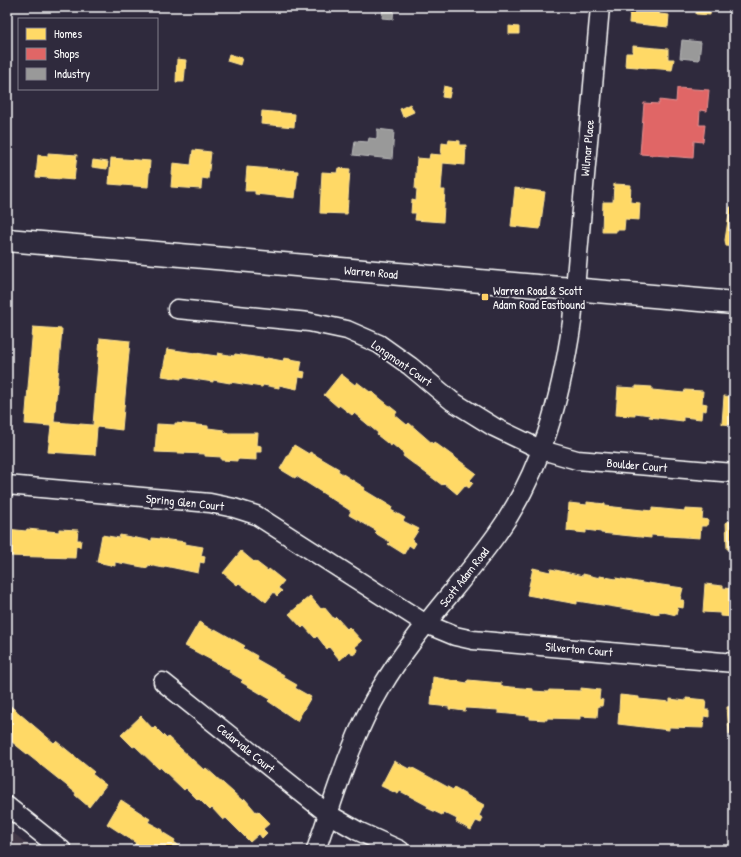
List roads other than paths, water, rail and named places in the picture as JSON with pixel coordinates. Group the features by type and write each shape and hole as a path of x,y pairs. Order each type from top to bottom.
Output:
{"street":[{"name":"Wilmar Place","path":"575,290 600,7"},
{"name":"Warren Road","path":"7,240 734,304"},
{"name":"Scott Adam Road","path":"316,850 353,742 364,716 382,686 426,624 497,534 530,477 542,450 564,372 575,290"},
{"name":"Longmont Court","path":"177,309 309,322 347,330 379,344 410,366 452,401 494,428 542,450"},
{"name":"Boulder Court","path":"542,450 576,460 734,473"},
{"name":"Spring Glen Court","path":"7,485 203,502 234,508 256,515 426,624"},
{"name":"Silverton Court","path":"426,624 455,636 473,640 734,663"},
{"name":"Cedarvale Court","path":"163,682 328,814 358,831 400,850"},
{"path":"7,806 62,850"}],"place":[{"name":"Warren Road & Scott Adam Road Eastbound","path":"485,297"}]}
